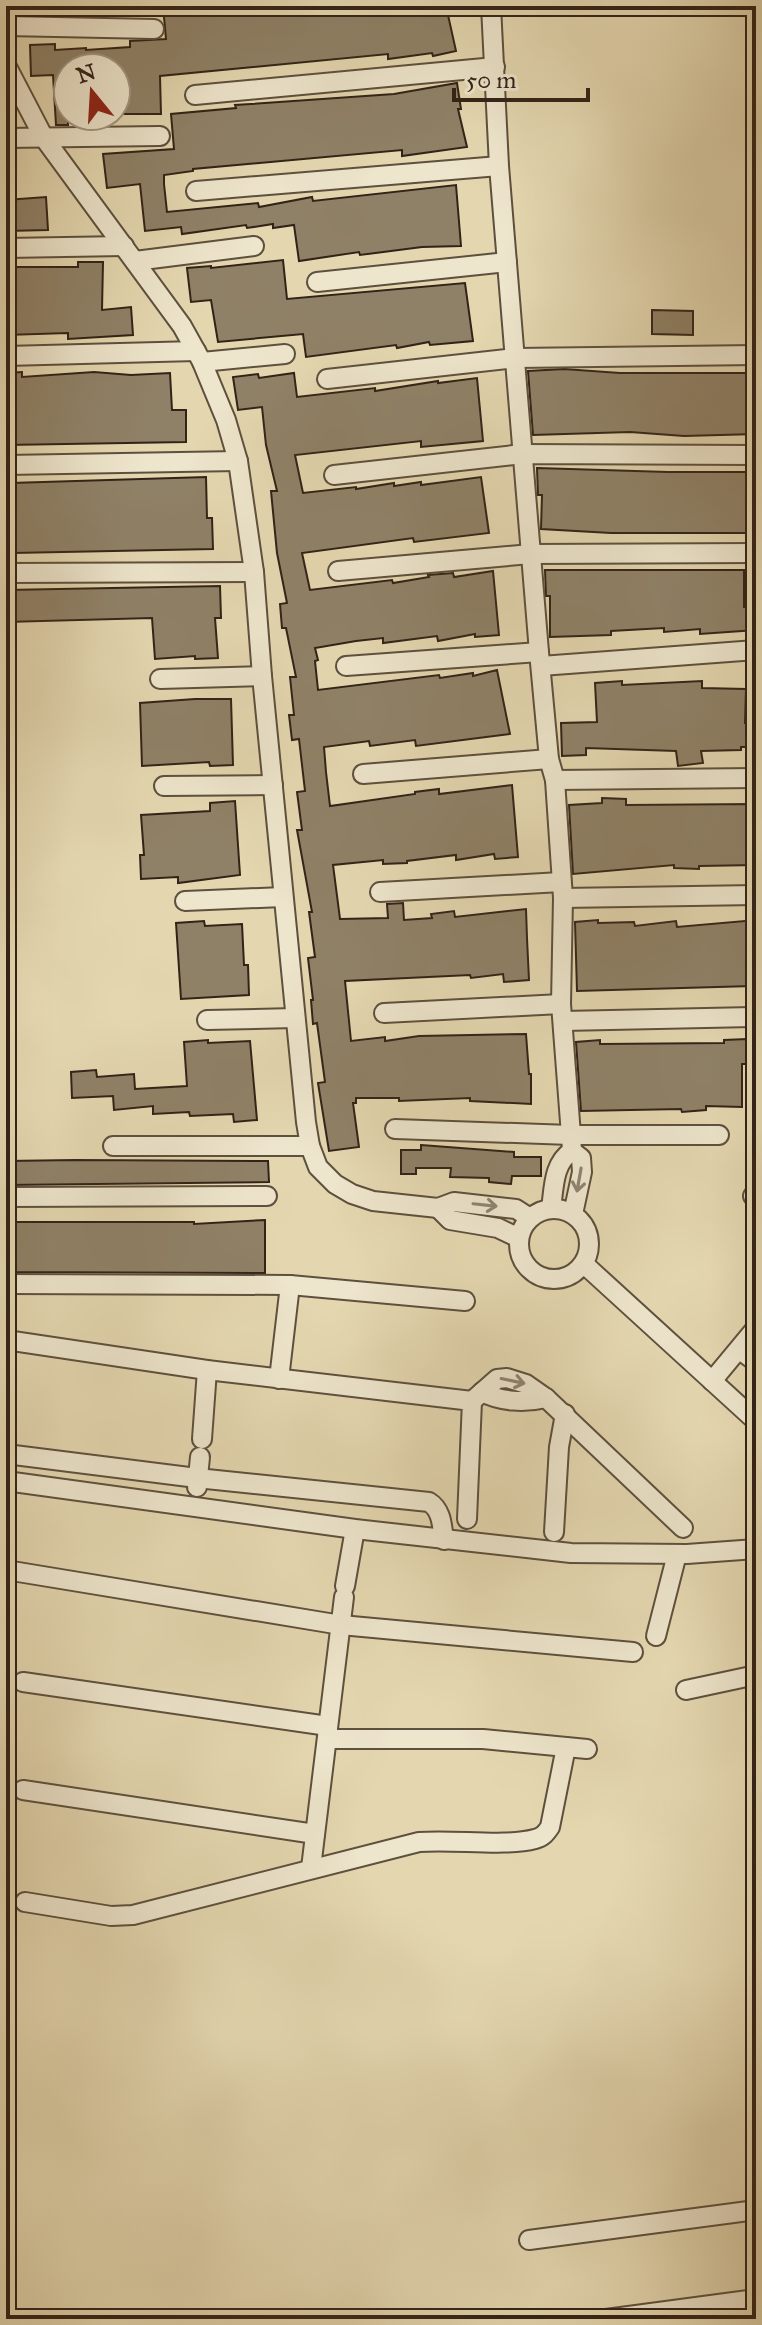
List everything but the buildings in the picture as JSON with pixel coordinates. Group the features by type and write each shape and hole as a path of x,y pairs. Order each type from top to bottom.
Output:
{"street":[{"path":"491,6 499,166 531,554 549,759 555,780 562,890 562,1013 571,1143 581,1158 582,1172 573,1214"},
{"path":"6,26 154,29"},
{"path":"6,65 44,138 182,326 226,420 238,461 254,572 283,897 292,958 295,1018 310,1146 318,1167 335,1184 373,1201 438,1208 454,1202 516,1209 530,1218"},
{"path":"195,95 495,67"},
{"path":"6,138 160,136"},
{"path":"196,191 499,166"},
{"path":"6,248 124,246"},
{"path":"135,261 254,246"},
{"path":"317,282 507,262"},
{"path":"6,356 285,354"},
{"path":"327,379 516,358 756,355"},
{"path":"334,475 523,454 756,455"},
{"path":"6,465 238,461"},
{"path":"338,571 531,554 756,553"},
{"path":"6,573 254,572"},
{"path":"346,666 756,650"},
{"path":"160,679 262,676"},
{"path":"363,774 549,759"},
{"path":"555,780 756,778"},
{"path":"164,786 273,785"},
{"path":"380,892 562,890 756,895"},
{"path":"185,901 283,897"},
{"path":"384,1013 753,1017"},
{"path":"207,1020 295,1018"},
{"path":"395,1129 571,1143 719,1135"},
{"path":"551,1209 557,1170 571,1143"},
{"path":"113,1146 310,1146"},
{"path":"6,1197 267,1196"},
{"path":"438,1208 450,1220 498,1228 519,1238"},
{"path":"551,1209 573,1214 581,1221 590,1242 584,1264 565,1278 552,1280 530,1271 519,1250 519,1238 530,1218 551,1209"},
{"path":"584,1264 756,1421"},
{"path":"6,1284 290,1285 465,1301"},
{"path":"279,1379 290,1285"},
{"path":"712,1381 756,1328"},
{"path":"6,1340 279,1379 477,1397"},
{"path":"740,1350 756,1362"},
{"path":"195,1506 207,1370"},
{"path":"467,1519 477,1397 490,1382 507,1378 526,1384 565,1414 683,1528"},
{"path":"554,1532 559,1447 565,1414"},
{"path":"6,1454 429,1502 435,1505 439,1513 444,1540"},
{"path":"6,1481 195,1506 353,1537 444,1540 674,1562 756,1549"},
{"path":"311,1868 353,1537"},
{"path":"656,1636 674,1562"},
{"path":"6,1570 341,1625 633,1652"},
{"path":"686,1690 756,1675"},
{"path":"23,1682 328,1732 483,1739 587,1749"},
{"path":"25,1902 111,1916 133,1915 419,1842 535,1839 545,1835 550,1827 566,1747"},
{"path":"23,1790 315,1834"},
{"path":"529,2240 756,2210"},
{"path":"606,2319 756,2299"}]}
